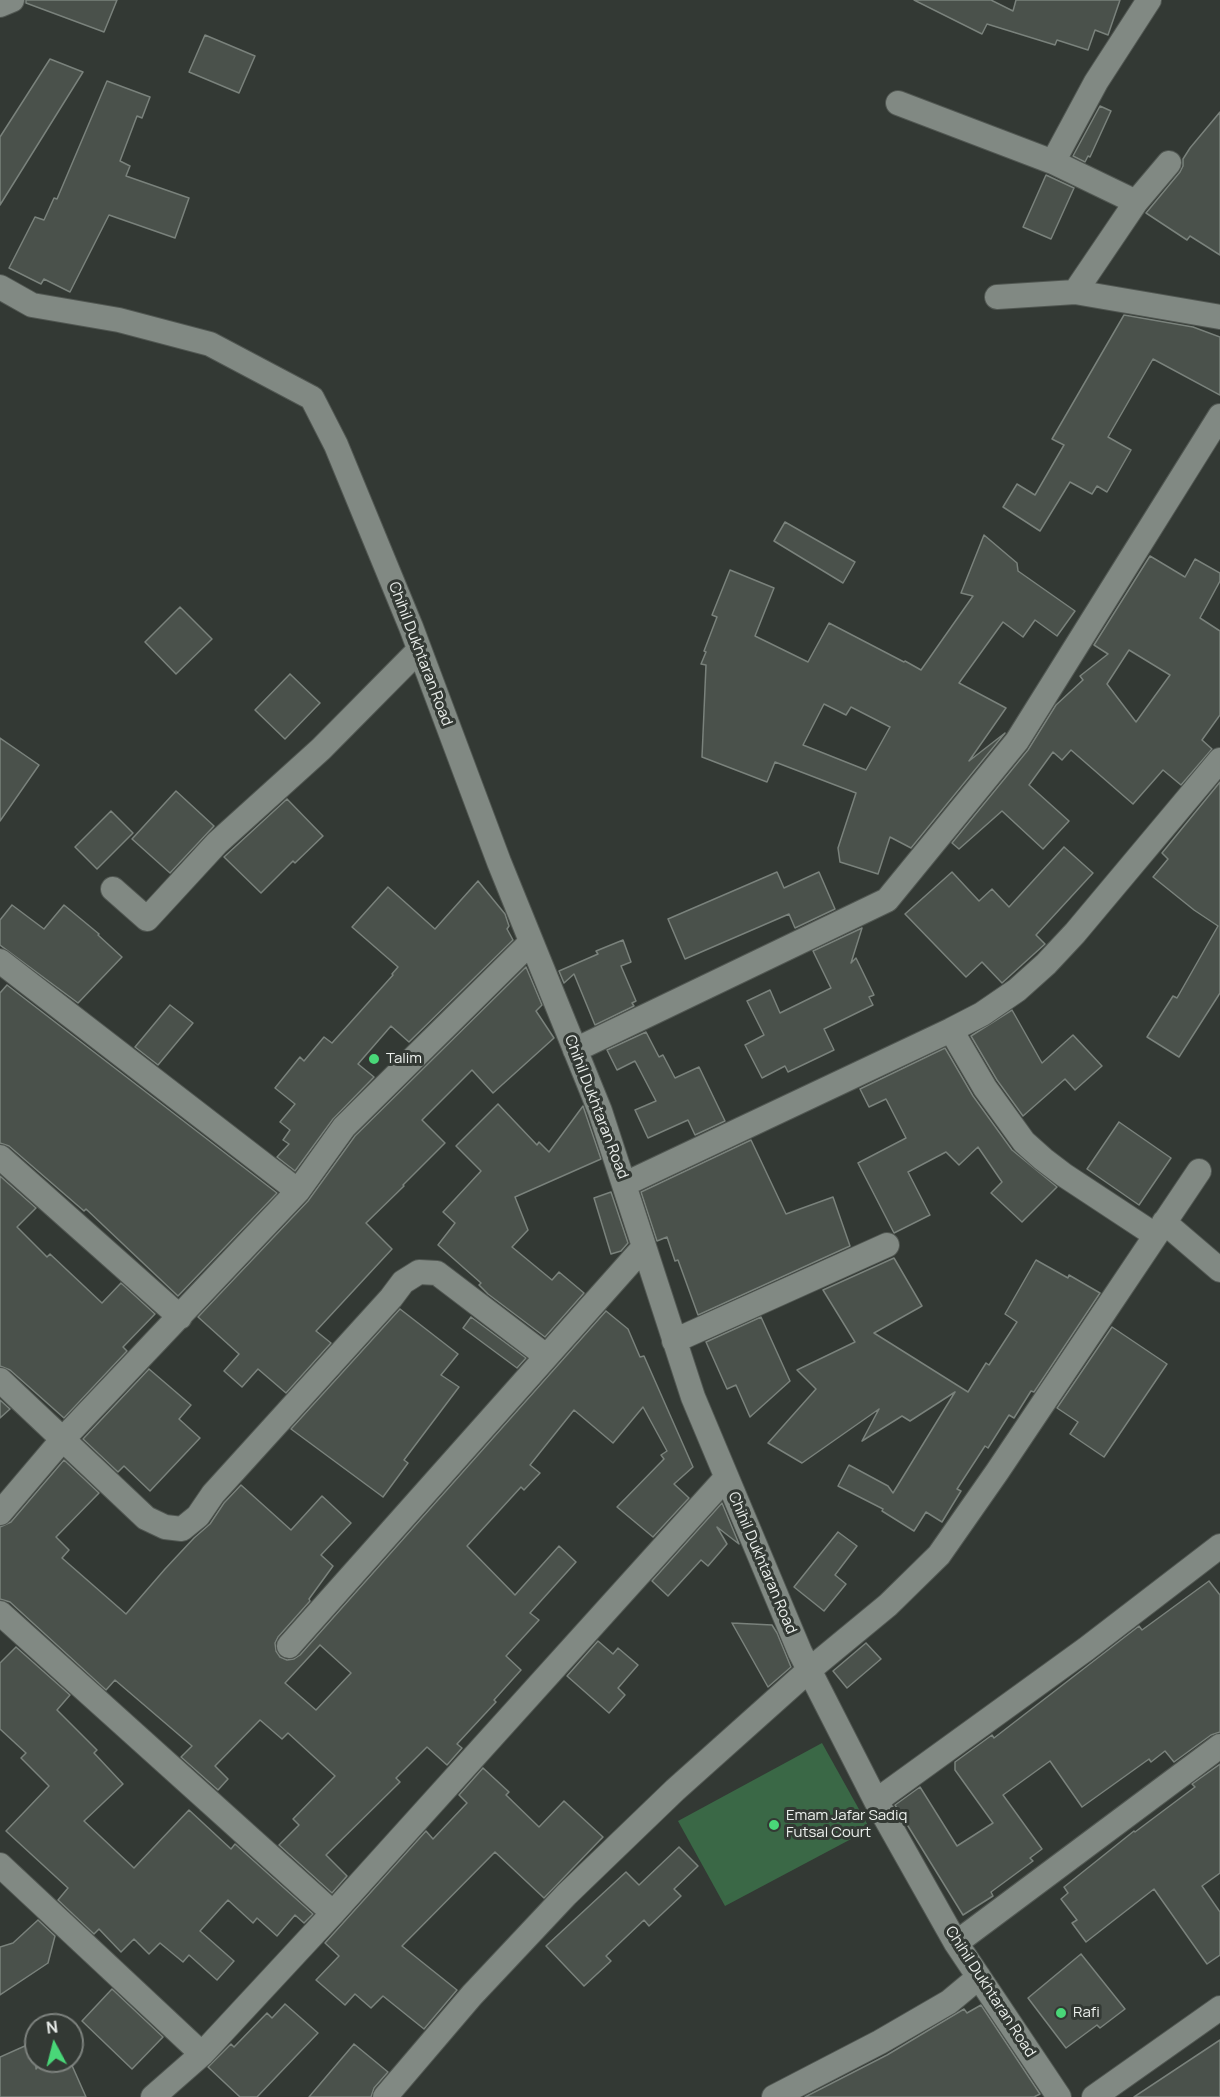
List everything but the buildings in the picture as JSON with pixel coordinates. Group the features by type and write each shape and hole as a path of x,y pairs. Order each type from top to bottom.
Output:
{"street":[{"path":"0,5 12,0"},
{"path":"1053,162 1096,82 1149,0"},
{"path":"898,103 1053,162 1136,202"},
{"path":"1076,292 1136,202 1169,163"},
{"name":"Chihil Dukhtaran Road","path":"0,287 32,305 119,320 210,344 312,399 336,445 419,650 499,862 600,1111 693,1397 808,1671 876,1801 956,1943 1059,2097"},
{"path":"997,297 1076,292 1220,317"},
{"path":"575,1050 887,900 1017,741 1220,416"},
{"path":"113,890 147,919 217,843 321,749 419,650"},
{"path":"625,1184 951,1030 982,1014 1017,990 1075,933 1220,760"},
{"path":"0,1513 62,1440 298,1191 344,1127 531,942"},
{"path":"0,961 298,1191"},
{"path":"951,1030 985,1088 1024,1142 1043,1159 1064,1175 1159,1229 1220,1270"},
{"path":"0,1157 180,1317"},
{"path":"385,2097 472,1995 566,1896 675,1790 808,1671 888,1605 939,1555 1199,1171"},
{"path":"675,1341 887,1245"},
{"path":"289,1646 644,1247"},
{"path":"0,1380 146,1518 165,1527 182,1529 198,1516 213,1494 403,1282 419,1272 437,1273 444,1277 546,1356"},
{"path":"153,2097 202,2054 333,1913 726,1479"},
{"path":"876,1801 1086,1648 1220,1546"},
{"path":"0,1613 333,1913"},
{"path":"956,1943 1220,1746"},
{"path":"0,1865 202,2054"},
{"path":"774,2097 880,2042 939,2008 979,1977"},
{"path":"1094,2097 1220,2008"}],"green space":[{"name":"Emam Jafar Sadiq Futsal Court","path":"822,1743 870,1829 725,1906 678,1821"}],"place":[{"name":"Talim","path":"374,1059"},
{"name":"Emam Jafar Sadiq Futsal Court","path":"774,1825"},
{"name":"Rafi","path":"1061,2013"}]}
